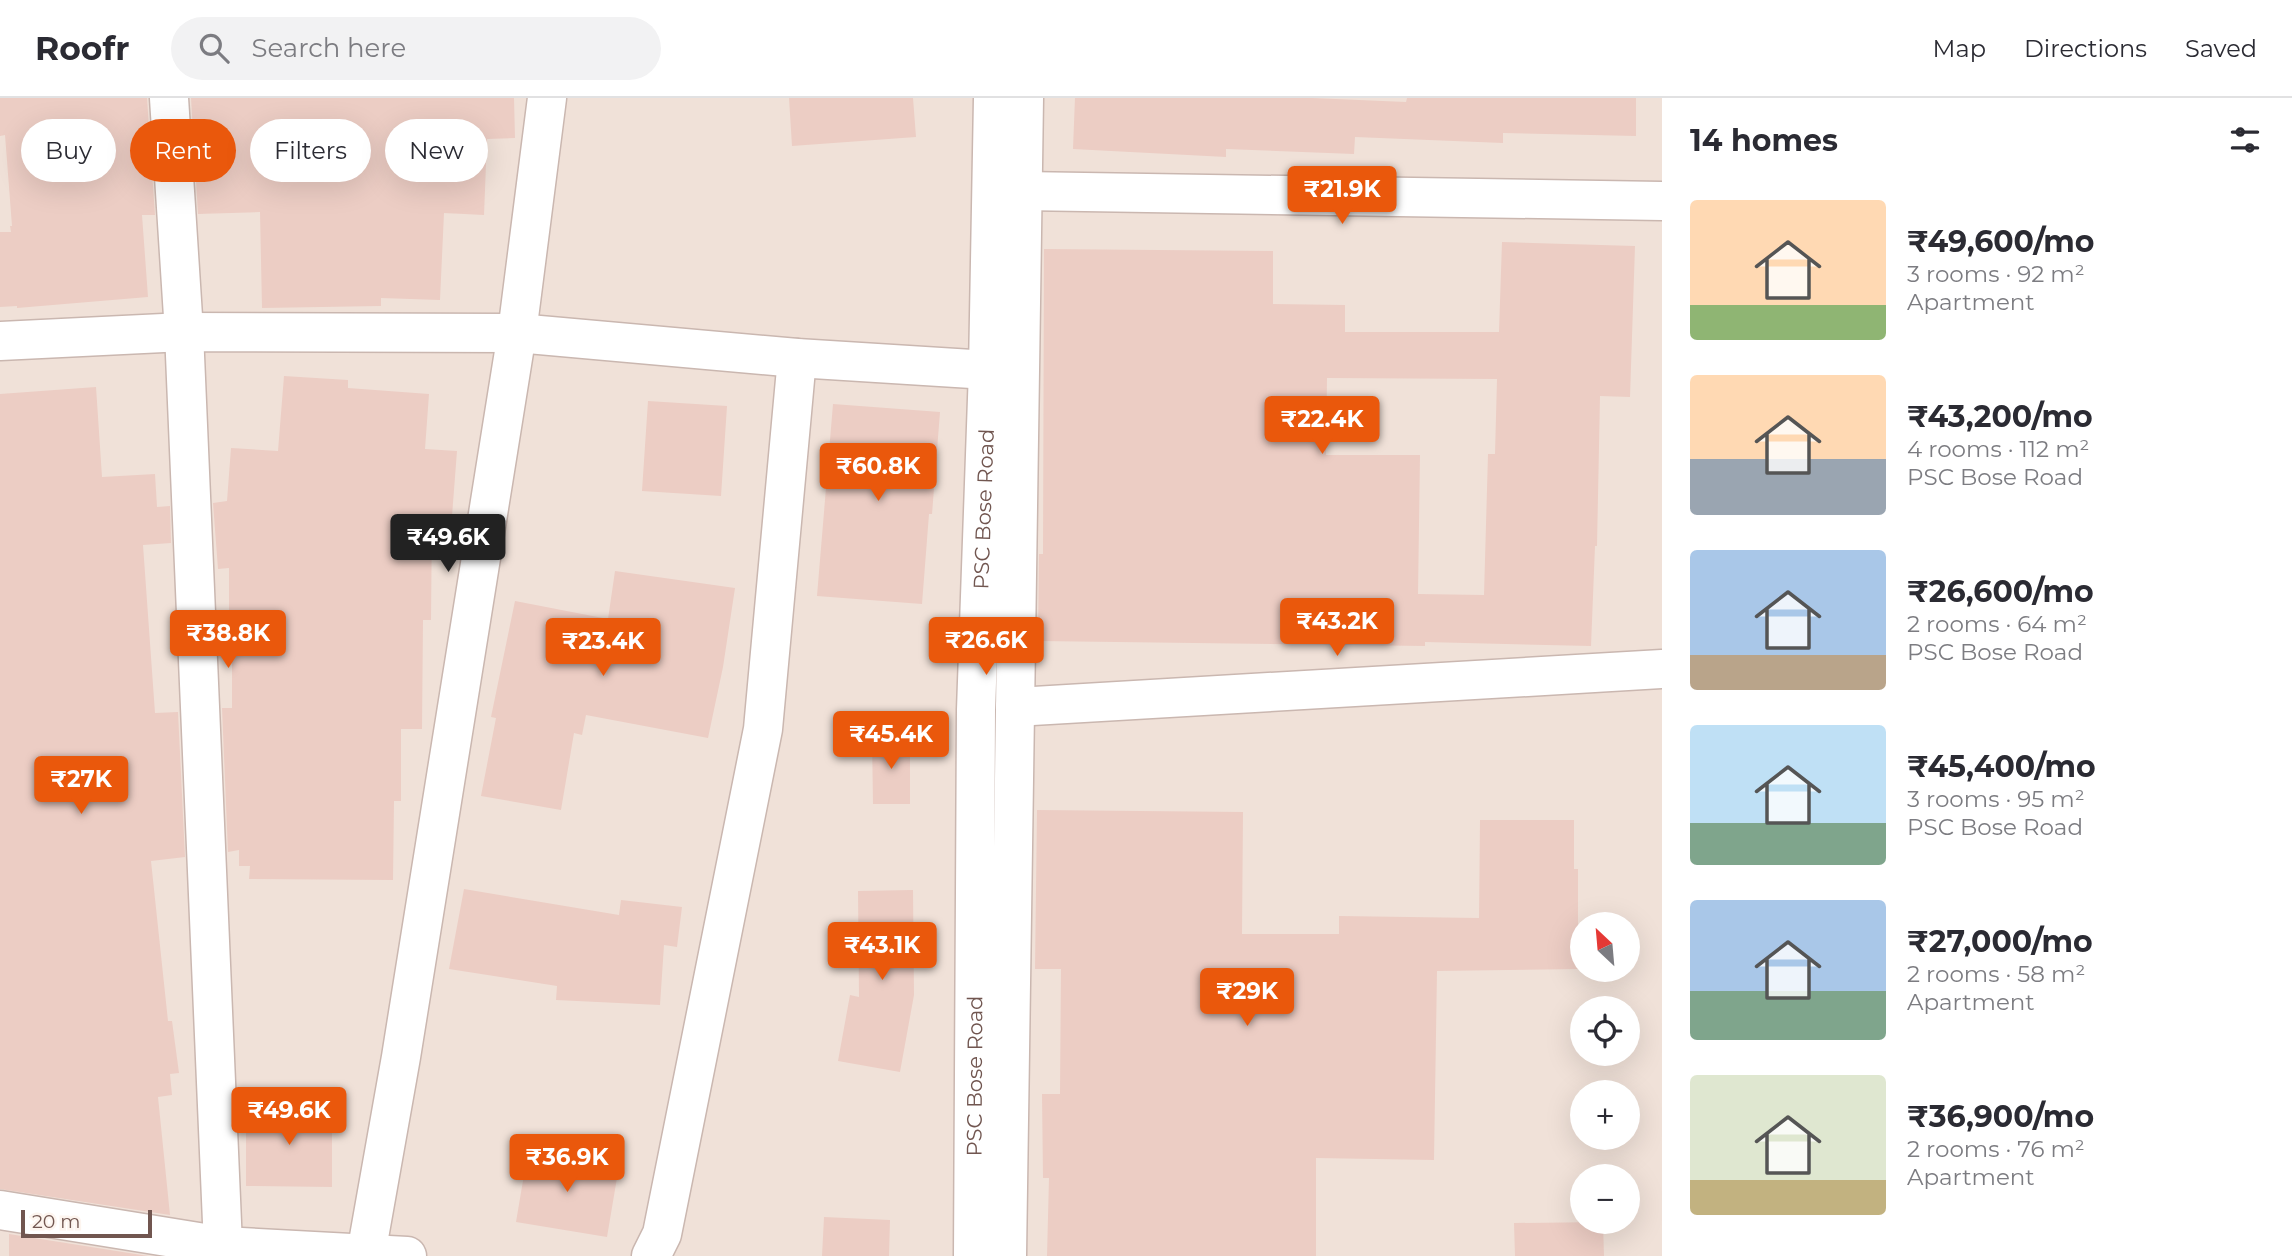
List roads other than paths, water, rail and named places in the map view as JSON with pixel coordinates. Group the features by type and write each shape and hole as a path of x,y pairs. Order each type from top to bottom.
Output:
{"street":[{"path":"169,98 184,332 222,1251"},
{"path":"366,1254 404,1043 517,333 547,98"},
{"name":"PSC Bose Road","path":"973,1256 976,710 988,370 993,98"},
{"name":"PSC Bose Road","path":"1007,1256 1024,98"},
{"path":"1022,191 1662,201"},
{"path":"0,341 184,332 517,333 797,358 988,370"},
{"path":"651,1256 662,1234 763,729 797,358"},
{"path":"1015,707 1662,669"},
{"path":"0,1210 222,1251 407,1256"}]}
